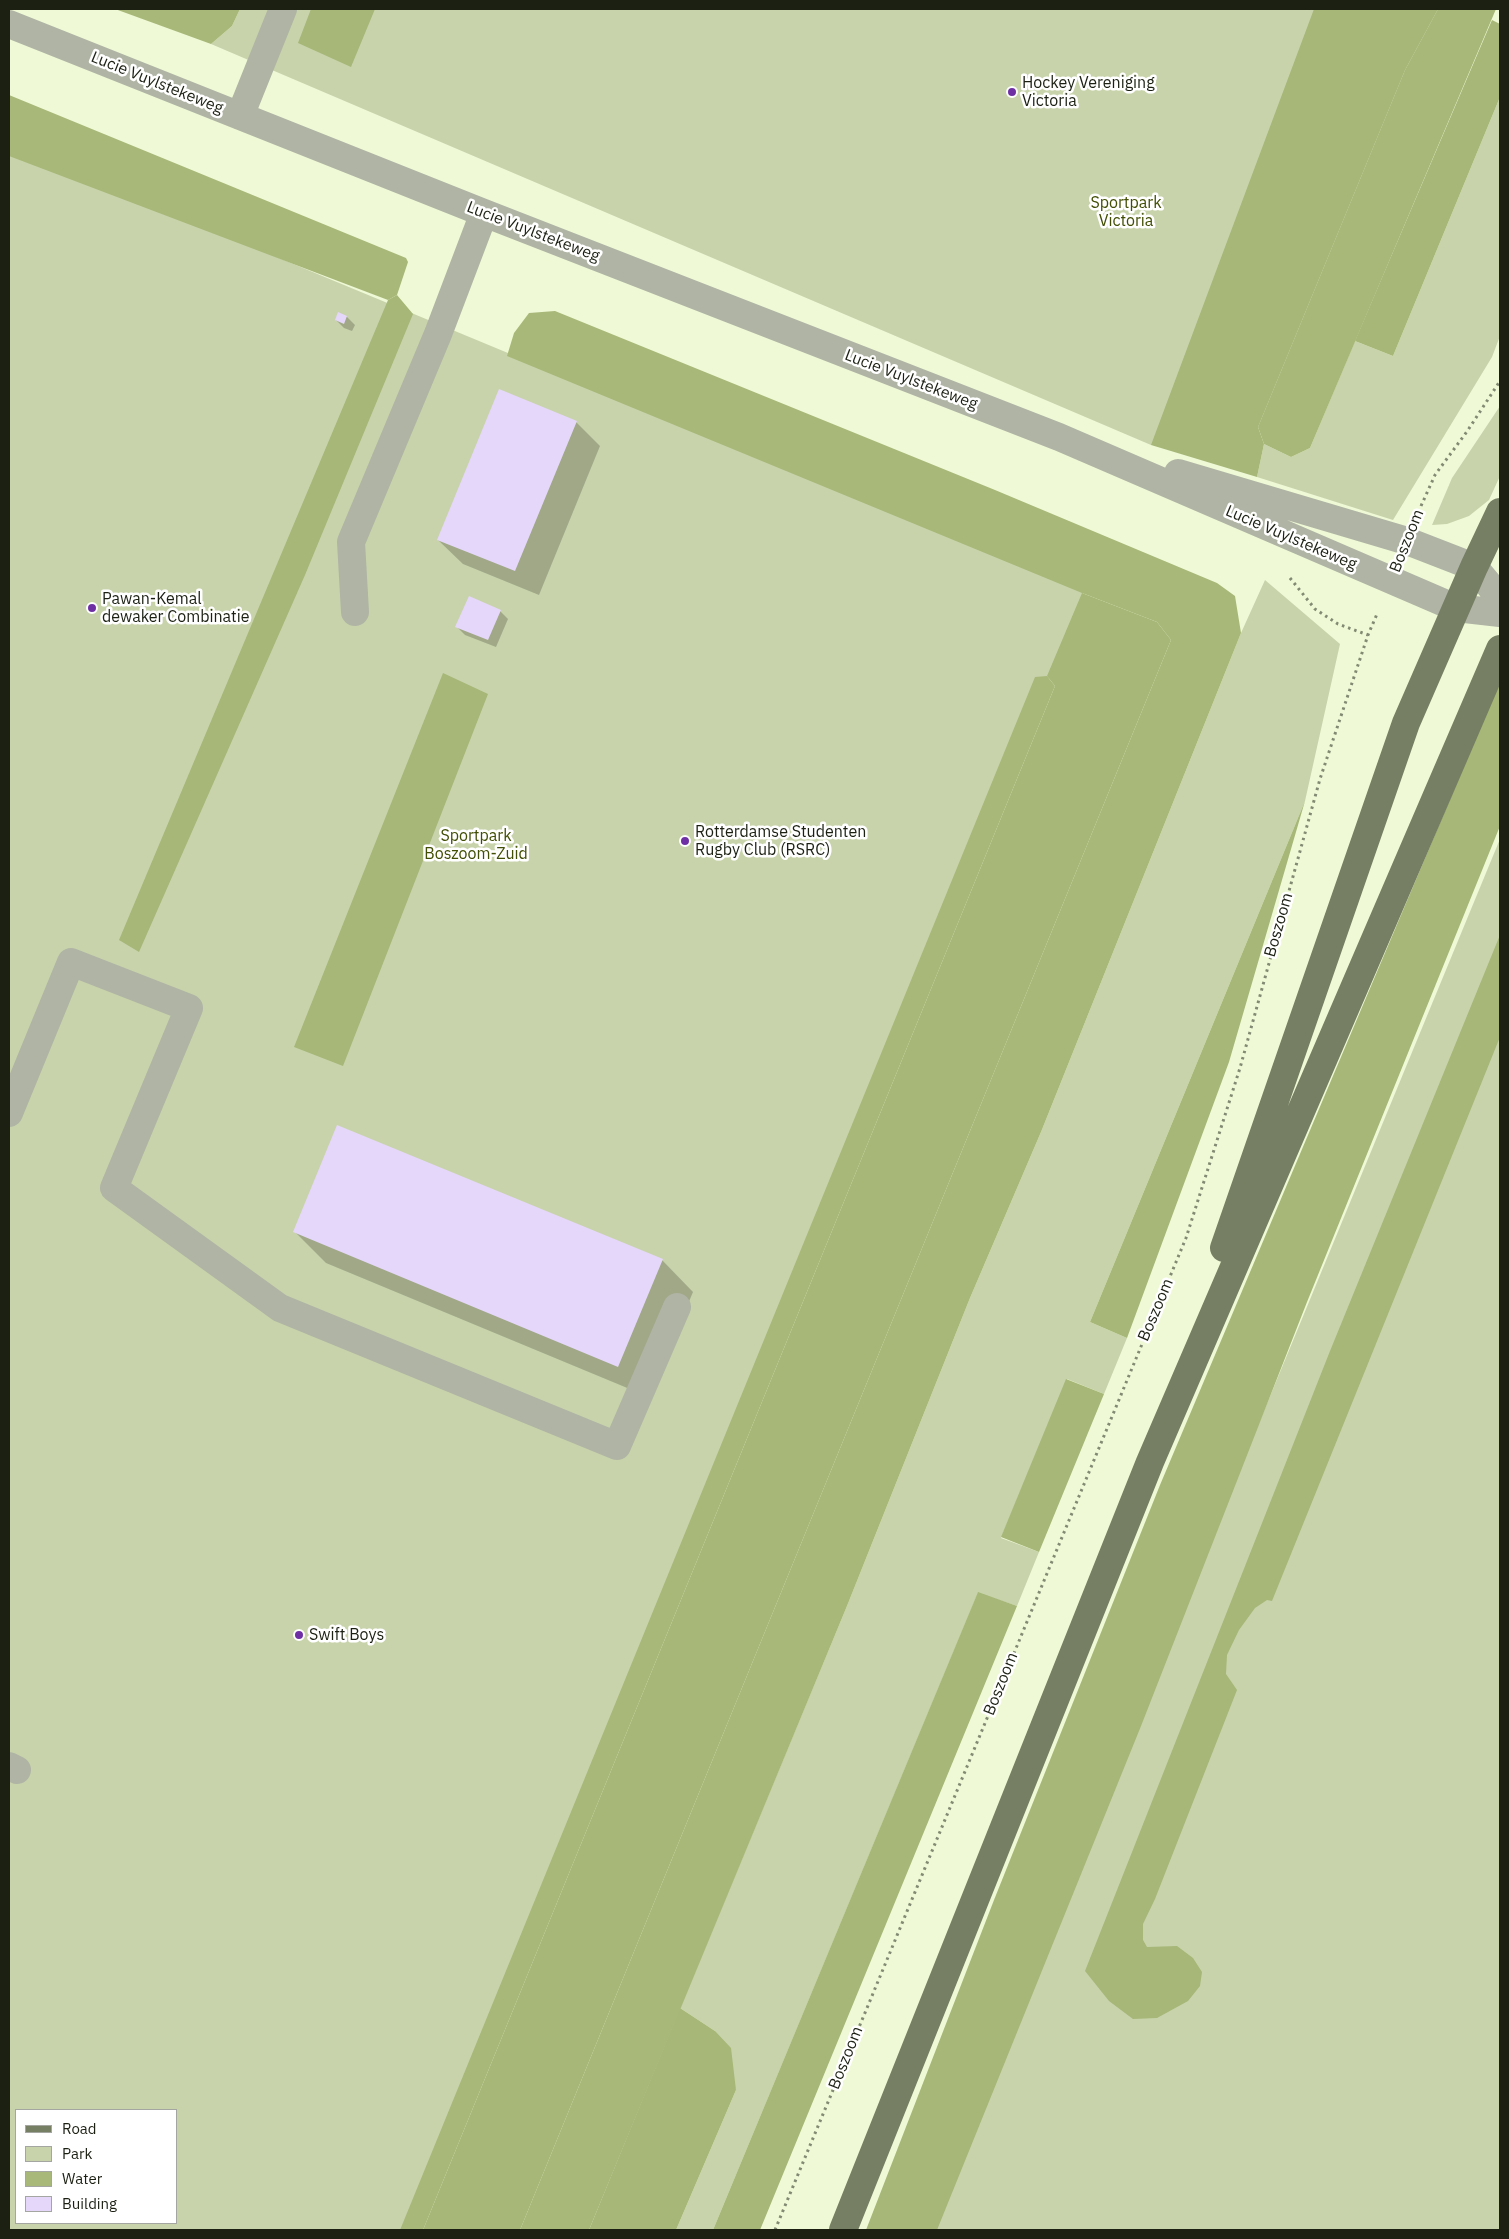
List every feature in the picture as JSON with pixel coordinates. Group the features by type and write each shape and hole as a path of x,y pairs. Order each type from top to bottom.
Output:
{"main road":[{"path":"1150,1462 1406,723 1500,512"},
{"path":"843,2230 1150,1462 1500,649"}],"street":[{"path":"240,116 283,9"},
{"name":"Lucie Vuylstekeweg","path":"9,24 484,213 1059,438 1456,608 1500,613"},
{"path":"355,612 350,542 438,334 484,213"},
{"name":"Lucie Vuylstekeweg","path":"1059,438 1407,541 1474,567 1500,598"},
{"path":"9,1113 71,962 189,1008 114,1188 280,1308 616,1446 677,1307"}],"path":[{"name":"Boszoom","path":"1407,541 1434,475 1468,430 1500,381"},
{"name":"Boszoom","path":"775,2230 1186,1238 1240,1068 1320,779 1368,635 1391,581"}],"green space":[{"name":"Sportpark Victoria","path":"240,9 1438,9 1405,70 1258,427 1151,445 211,44 232,26"},
{"path":"1500,97 1500,336 1492,357 1393,520 1257,477 1264,444 1291,457 1310,448 1355,341 1393,356"},
{"name":"Sportpark Boszoom-Zuid","path":"9,146 1084,592 415,2230 9,2230"},
{"path":"1500,406 1500,476 1489,500 1469,516 1447,524 1432,525 1452,478"},
{"path":"1265,580 1340,644 1305,801 1090,1322 1127,1338 1104,1394 1067,1379 1001,1538 1039,1552 1017,1606 978,1593 713,2230 676,2230 736,2090 715,2031 680,2008 847,1606 970,1298 1041,1132 1241,633"},
{"path":"1500,839 1500,2230 926,2230"}],"shaded area":[{"path":"311,9 375,9 351,67 298,43"},
{"path":"1314,9 1438,9 1405,70 1258,427 1264,444 1257,477 1151,445"},
{"path":"1492,20 1500,24 1500,97 1393,356 1355,341"},
{"path":"397,295 413,314 305,575 139,952 119,940 388,300"},
{"path":"1082,593 1157,622 1171,640 520,2230 423,2230 1055,686 1047,676"},
{"path":"443,673 488,694 343,1066 294,1047"},
{"path":"1500,681 1500,826 1307,1302 1141,1726 937,2230 866,2230 994,1900 1160,1485"},
{"path":"1305,801 1229,1062 1127,1338 1090,1322"},
{"path":"1500,935 1500,1037 1272,1601 1267,1600 1255,1608 1239,1630 1227,1655 1226,1674 1237,1690 1155,1899 1143,1924 1143,1940 1147,1947 1177,1946 1193,1958 1202,1972 1200,1986 1188,2001 1157,2018 1133,2019 1109,2001 1085,1971 1330,1351"},
{"path":"1066,1379 1104,1394 1039,1552 1001,1537"},
{"path":"978,1592 1017,1606 760,2230 713,2230"},
{"path":"680,2008 715,2031 731,2048 736,2090 676,2230 589,2230"}],"water":[{"path":"115,9 240,9 232,26 211,44"},
{"path":"1438,9 1496,9 1310,448 1291,457 1264,444 1258,427 1405,70"},
{"path":"9,95 406,258 408,262 397,295 388,300 9,156"},
{"path":"555,311 995,490 1217,583 1235,596 1241,633 1041,1132 970,1298 847,1606 589,2230 520,2230 1171,640 1157,622 1082,593 507,356 514,333 529,313"},
{"path":"1047,676 1055,686 423,2230 400,2230 1035,677"}],"building":[{"path":"338,312 347,316 344,324 335,320"},
{"path":"499,389 577,421 515,571 437,540"},
{"path":"469,596 501,610 488,640 455,627"},
{"path":"337,1125 663,1259 618,1367 293,1232"}],"place":[{"name":"Hockey Vereniging Victoria","path":"1012,92"},
{"name":"Pawan-Kemal dewaker Combinatie","path":"92,608"},
{"name":"Rotterdamse Studenten Rugby Club (RSRC)","path":"685,841"},
{"name":"Swift Boys","path":"299,1635"}]}
